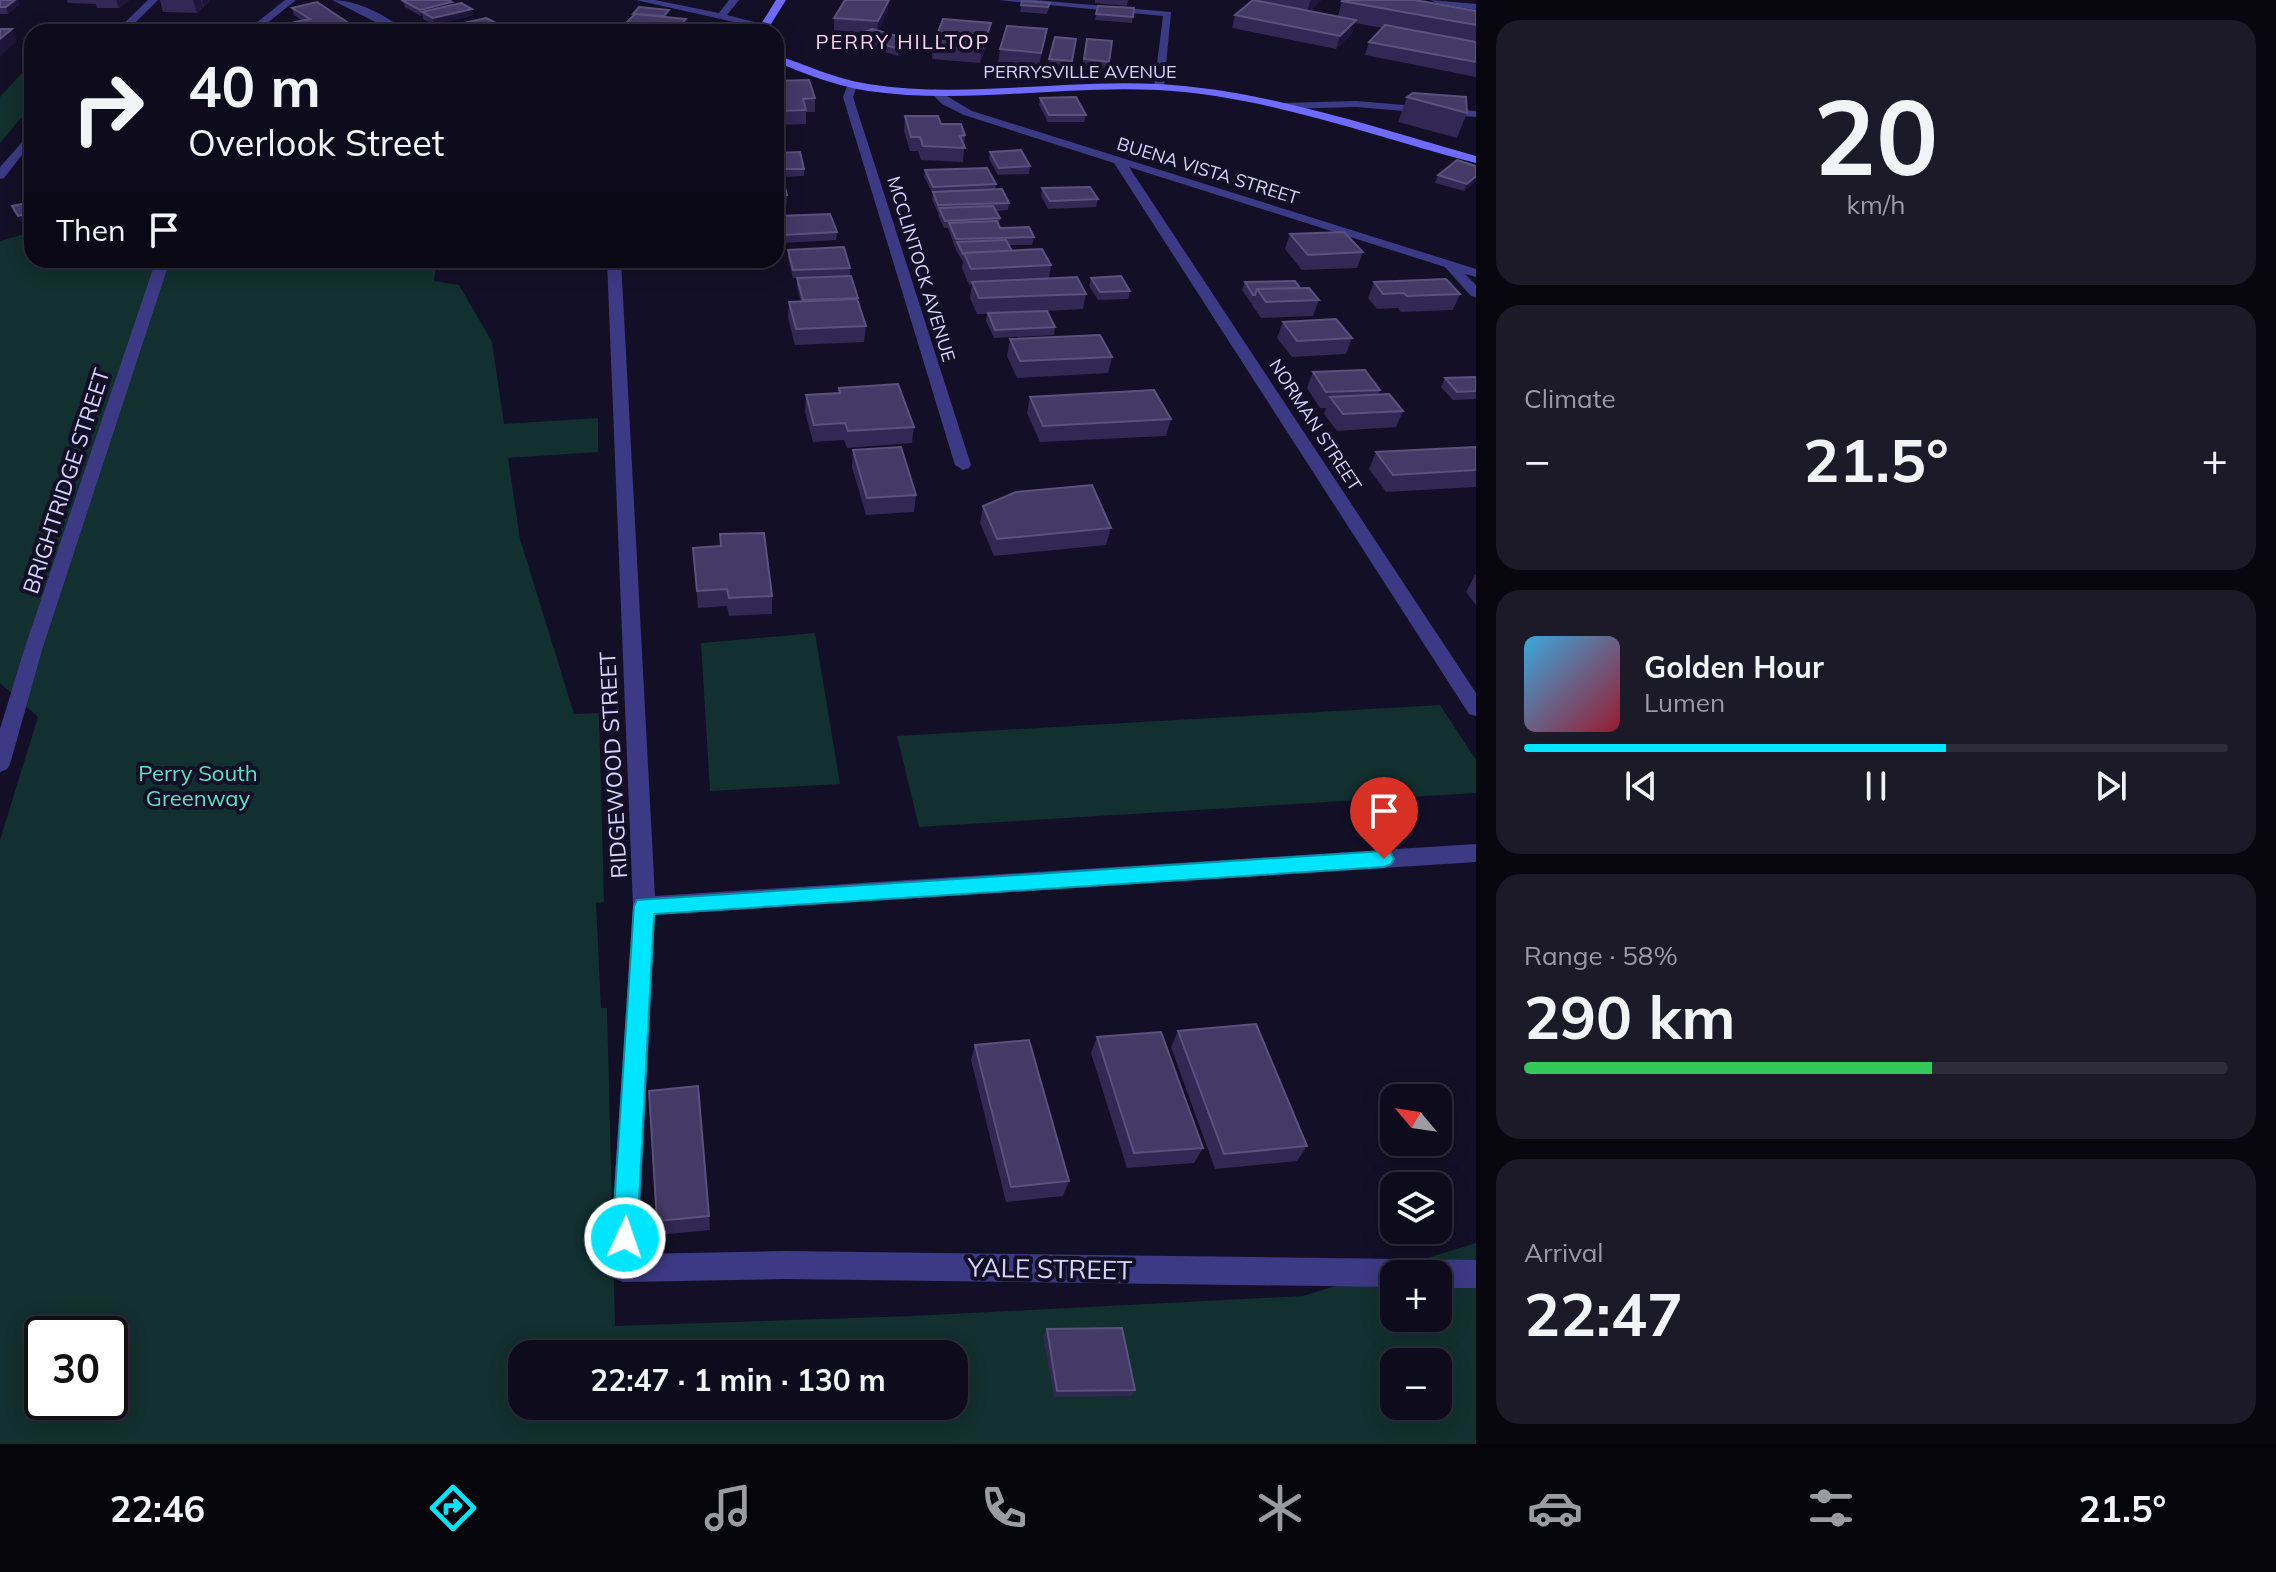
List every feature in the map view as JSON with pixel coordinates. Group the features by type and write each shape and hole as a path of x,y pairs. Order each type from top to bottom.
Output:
{"street":[{"path":"128,24 153,0"},
{"path":"260,24 291,0"},
{"path":"337,0 389,24"},
{"path":"641,0 747,24"},
{"path":"721,16 734,0"},
{"path":"766,24 781,0"},
{"path":"1003,0 1168,8 1159,87"},
{"path":"1436,0 1476,7"},
{"name":"PERRYSVILLE AVENUE","path":"784,62 853,83 935,92 1159,87 1236,95 1476,160"},
{"name":"MCCLINTOCK AVENUE","path":"853,83 848,97 963,465"},
{"name":"BUENA VISTA STREET","path":"935,92 946,102 968,113 1476,273"},
{"path":"1283,106 1356,104 1476,114"},
{"path":"0,175 24,144"},
{"name":"NORMAN STREET","path":"1120,163 1476,709"},
{"path":"1448,264 1476,293"},
{"name":"BRIGHTRIDGE STREET","path":"0,764 33,650 160,268"},
{"name":"RIDGEWOOD STREET","path":"614,268 644,906 623,1268"},
{"path":"644,906 1476,853"},
{"name":"YALE STREET","path":"623,1268 785,1265 1476,1274"}],"green space":[{"path":"24,74 24,114 0,143 0,97"},
{"name":"Perry South Greenway","path":"24,234 24,268 436,268 434,281 459,285 492,342 504,424 598,418 598,452 508,458 520,539 574,714 599,713 604,902 596,903 601,1008 607,1008 615,1326 912,1316 1303,1296 1380,1272 1380,1332 1452,1332 1452,1260 1421,1260 1476,1243 1476,1444 0,1444 0,840 38,717 0,683 0,241"},
{"path":"815,633 840,784 710,791 701,643"},
{"path":"1440,705 1476,760 1476,793 919,827 897,736"}],"building":[{"path":"0,0 15,0 6,7 0,7"},
{"path":"845,0 889,0 878,21 834,18"},
{"path":"1253,0 1356,20 1340,36 1235,15"},
{"path":"1415,0 1476,11 1476,25 1342,1"},
{"path":"403,1 452,2 420,10"},
{"path":"1022,1 1050,3 1048,7 1021,5"},
{"path":"317,2 350,24 298,24 295,22 310,19 292,8"},
{"path":"461,3 472,9 433,18 422,12"},
{"path":"1098,6 1134,8 1133,17 1096,14"},
{"path":"639,7 669,10 664,16 633,14"},
{"path":"635,14 686,19 681,24 625,24"},
{"path":"486,18 498,24 460,24"},
{"path":"943,19 991,23 982,50 933,45"},
{"path":"1385,25 1476,42 1476,62 1369,42"},
{"path":"1007,26 1047,29 1041,53 1000,49"},
{"path":"0,29 12,29 0,39"},
{"path":"872,29 915,41 899,49 855,36"},
{"path":"1055,37 1076,39 1072,61 1049,59"},
{"path":"1087,39 1112,41 1109,62 1084,59"},
{"path":"809,80 815,98 803,99 806,110 784,111 784,81"},
{"path":"1413,93 1466,97 1467,113 1407,97"},
{"path":"1076,97 1086,115 1049,115 1040,98"},
{"path":"905,116 938,116 941,124 961,124 965,135 960,136 965,148 923,146 920,137 911,137"},
{"path":"1021,150 1030,166 999,168 990,152"},
{"path":"800,152 804,169 784,169 784,153"},
{"path":"1457,160 1476,166 1476,176 1467,184 1438,175"},
{"path":"987,168 996,184 933,187 925,170"},
{"path":"1090,187 1098,199 1050,201 1042,188"},
{"path":"1002,189 1009,203 938,205 933,192"},
{"path":"24,204 24,214 18,216 12,206"},
{"path":"993,206 1000,218 945,221 939,208"},
{"path":"830,214 837,232 784,235 784,216"},
{"path":"997,221 1000,228 1029,227 1034,237 956,239 949,223"},
{"path":"1344,232 1363,252 1308,255 1290,234"},
{"path":"1006,240 1012,251 963,254 957,242"},
{"path":"844,247 850,268 793,270 788,250"},
{"path":"1042,249 1051,265 971,269 964,253"},
{"path":"851,276 858,298 803,300 797,278"},
{"path":"1121,276 1130,291 1100,292 1091,278"},
{"path":"1077,277 1086,294 979,298 972,282"},
{"path":"1446,279 1460,294 1383,294 1374,282"},
{"path":"1295,281 1300,288 1257,289 1255,295 1245,282"},
{"path":"1309,288 1319,300 1266,302 1257,289"},
{"path":"857,299 866,326 796,329 789,302"},
{"path":"1047,311 1055,327 995,330 988,313"},
{"path":"1336,319 1352,338 1297,341 1283,322"},
{"path":"1100,335 1112,357 1020,361 1010,339"},
{"path":"1365,370 1380,390 1326,392 1313,372"},
{"path":"1476,377 1476,391 1457,392 1445,378"},
{"path":"898,384 914,427 848,431 845,423 814,425 806,395 840,393 839,388"},
{"path":"1154,390 1171,419 1043,426 1030,397"},
{"path":"1389,394 1403,411 1343,414 1330,397"},
{"path":"901,447 916,495 867,498 853,450"},
{"path":"1476,447 1476,470 1393,475 1376,452"},
{"path":"1092,485 1111,528 997,539 983,506 1016,492"},
{"path":"764,533 772,596 729,598 727,589 697,591 693,548 721,546 720,534"},
{"path":"1256,1024 1307,1146 1224,1154 1178,1031"},
{"path":"1161,1032 1203,1148 1134,1153 1097,1037"},
{"path":"1029,1040 1069,1181 1011,1187 975,1045"},
{"path":"698,1086 709,1216 657,1221 649,1091"},
{"path":"1122,1328 1135,1390 1057,1391 1047,1329"}],"district":[{"name":"PERRY HILLTOP","path":"903,42"}],"route":[{"path":"625,1238 644,906 1384,859"}]}
